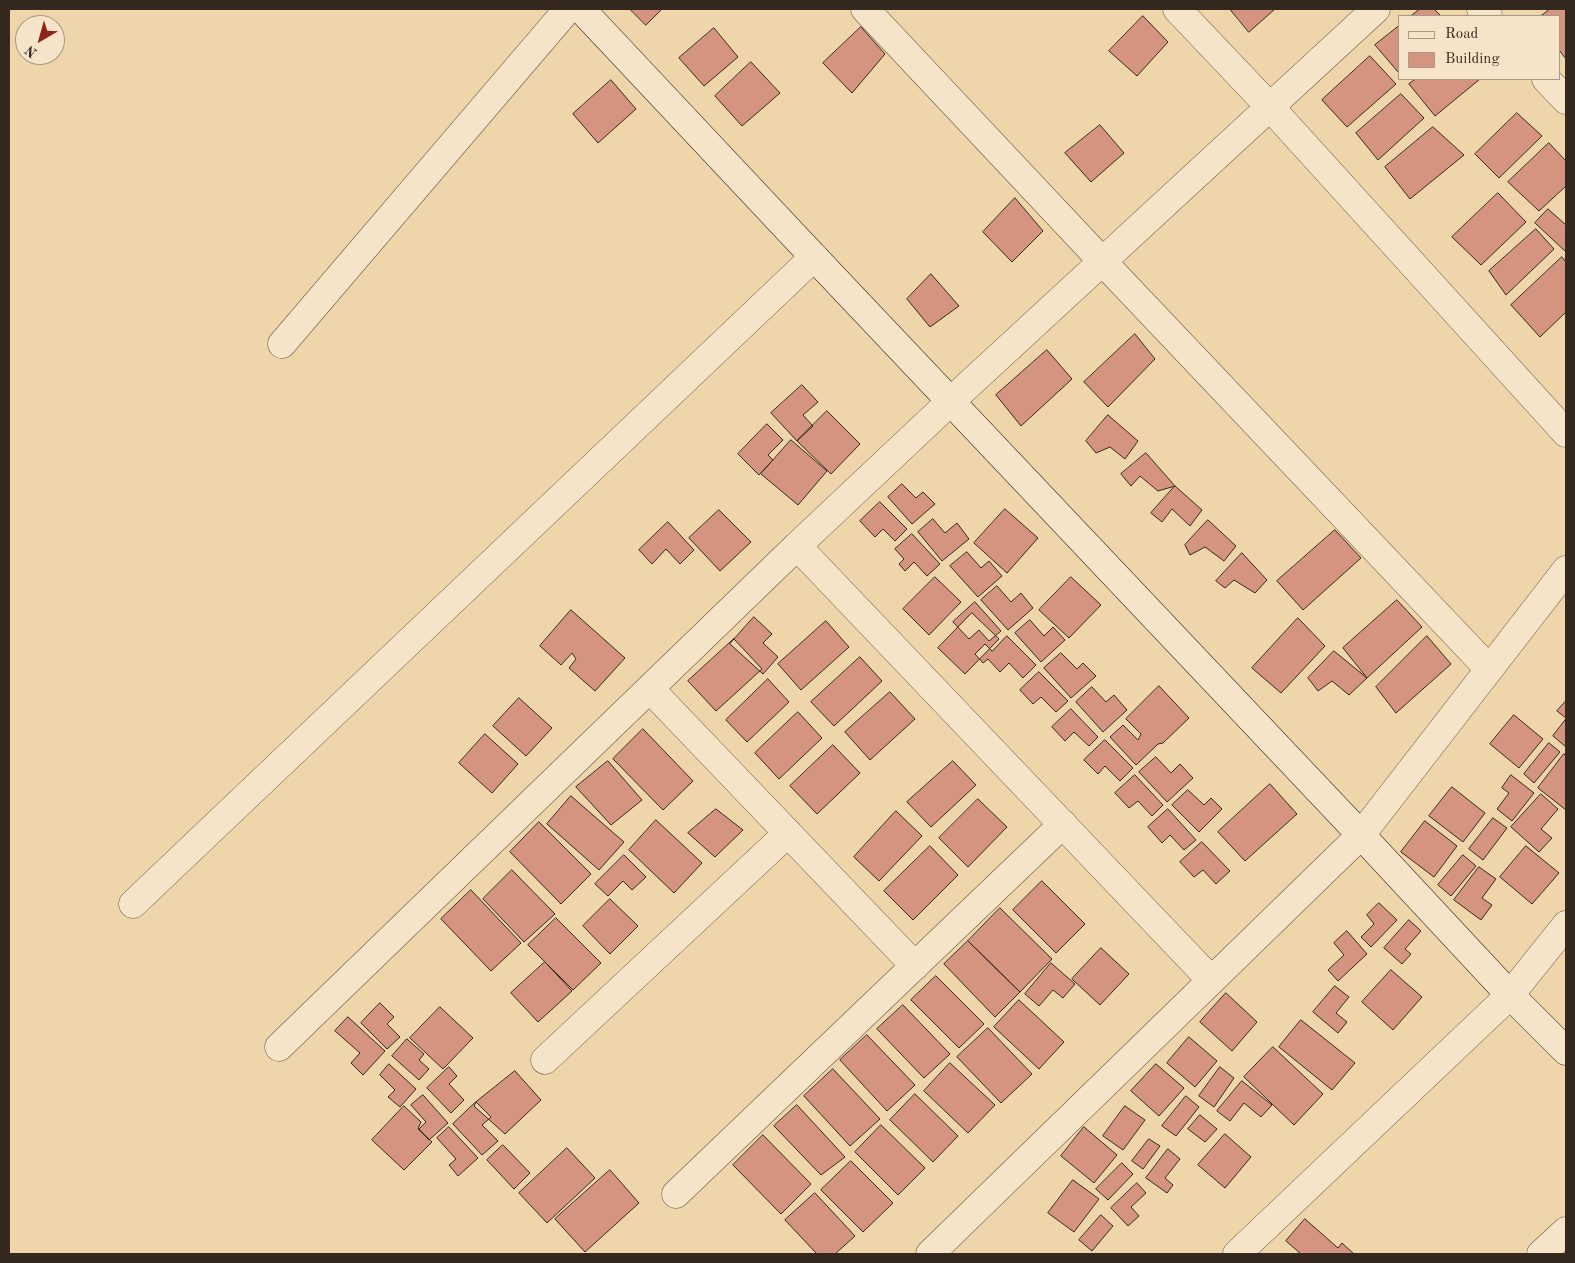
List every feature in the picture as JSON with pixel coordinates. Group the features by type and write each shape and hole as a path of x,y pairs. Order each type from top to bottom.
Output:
{"street":[{"path":"282,344 568,9"},
{"path":"582,9 814,258 1361,835 1510,995 1566,1051"},
{"path":"865,9 1489,669"},
{"path":"1177,9 1270,106 1566,433"},
{"path":"280,1047 797,546 950,401 1376,9"},
{"path":"1547,80 1566,100"},
{"path":"133,904 814,258"},
{"path":"797,546 1211,980"},
{"path":"930,1254 1361,835 1566,570"},
{"path":"650,689 915,966"},
{"path":"676,1194 1063,824"},
{"path":"545,1060 788,833"},
{"path":"1237,1254 1510,995 1566,925"},
{"path":"1541,1254 1566,1231"}],"building":[{"path":"630,9 662,9 646,25"},
{"path":"1230,9 1275,9 1249,32"},
{"path":"1420,9 1434,9 1440,15 1412,15"},
{"path":"1550,9 1566,9 1566,59 1560,51 1560,15 1542,15"},
{"path":"1143,16 1168,42 1137,76 1109,51"},
{"path":"861,27 885,54 852,93 823,63"},
{"path":"1398,27 1398,72 1375,45"},
{"path":"714,28 738,57 704,86 679,58"},
{"path":"1370,56 1396,84 1347,127 1322,100"},
{"path":"751,62 780,93 742,126 715,96"},
{"path":"611,80 636,109 598,143 573,114"},
{"path":"1415,80 1479,80 1435,116 1409,84"},
{"path":"1401,94 1424,118 1378,160 1356,133"},
{"path":"1517,113 1542,136 1499,178 1475,154"},
{"path":"1100,125 1124,153 1091,182 1065,153"},
{"path":"1433,127 1464,155 1410,199 1385,167"},
{"path":"1549,143 1566,161 1566,186 1539,211 1508,182"},
{"path":"1498,193 1526,222 1481,265 1452,237"},
{"path":"1015,198 1043,231 1012,262 983,232"},
{"path":"1548,209 1566,225 1565,251 1535,223"},
{"path":"1536,229 1554,249 1506,295 1489,271"},
{"path":"1562,257 1566,262 1566,312 1540,337 1511,305"},
{"path":"931,274 959,306 930,327 907,299"},
{"path":"1135,334 1155,359 1108,407 1084,382"},
{"path":"1047,350 1072,379 1021,426 996,395"},
{"path":"802,385 818,402 803,415 813,426 797,441 771,413"},
{"path":"827,411 860,444 831,474 797,441"},
{"path":"1108,415 1138,441 1125,459 1110,447 1096,453 1086,441"},
{"path":"767,424 783,440 768,455 773,460 759,475 738,454"},
{"path":"791,440 827,471 798,505 761,474"},
{"path":"1146,453 1175,486 1158,491 1140,476 1131,486 1121,474"},
{"path":"902,484 916,498 923,492 935,504 912,524 888,497"},
{"path":"1175,486 1202,510 1190,526 1172,509 1162,522 1151,513"},
{"path":"880,502 907,529 895,541 883,529 875,537 860,521"},
{"path":"1005,509 1038,538 1007,573 974,543"},
{"path":"719,510 751,542 720,571 689,538"},
{"path":"933,519 945,533 957,523 969,539 942,561 918,532"},
{"path":"1208,520 1236,546 1224,561 1205,547 1190,555 1185,545"},
{"path":"668,522 694,550 680,564 666,549 652,564 639,550"},
{"path":"1335,530 1361,558 1303,610 1277,581"},
{"path":"912,534 940,564 927,576 914,562 905,571 899,564 904,559 895,549"},
{"path":"967,552 981,568 989,561 1002,576 978,597 950,566"},
{"path":"1242,553 1267,580 1255,593 1234,580 1225,588 1216,581"},
{"path":"935,577 961,602 929,635 903,609"},
{"path":"1071,577 1101,605 1069,638 1039,610"},
{"path":"997,586 1011,602 1021,593 1033,608 1008,630 981,600"},
{"path":"1397,600 1422,627 1367,678 1343,648"},
{"path":"975,602 1001,631 989,641 979,630 969,639 953,622"},
{"path":"571,610 625,658 595,691 569,668 576,659 572,653 561,665 540,646"},
{"path":"972,613 999,639 965,674 938,648"},
{"path":"754,617 772,634 763,643 778,657 763,674 730,644"},
{"path":"1298,618 1325,646 1281,693 1252,668"},
{"path":"1030,620 1044,636 1053,627 1065,640 1041,662 1015,633"},
{"path":"826,621 849,647 801,690 778,664"},
{"path":"1007,636 1036,665 1023,678 1009,663 1000,672 988,659 983,663 975,654 985,644 992,651"},
{"path":"1427,636 1451,664 1396,713 1376,687"},
{"path":"734,639 762,669 716,711 688,681"},
{"path":"1334,651 1367,678 1349,695 1332,681 1318,691 1308,678"},
{"path":"1061,653 1077,669 1083,663 1096,676 1071,698 1044,668"},
{"path":"860,657 882,681 834,726 811,702"},
{"path":"1039,672 1068,701 1056,712 1041,697 1033,704 1020,690"},
{"path":"768,679 789,702 747,742 726,720"},
{"path":"1159,686 1189,718 1136,765 1110,737 1123,725 1138,740 1141,734 1126,719"},
{"path":"1092,687 1106,702 1114,695 1127,710 1103,732 1076,702"},
{"path":"890,692 915,719 870,760 845,732"},
{"path":"519,698 552,728 526,756 493,726"},
{"path":"1566,701 1566,718 1557,711"},
{"path":"1071,709 1098,737 1089,746 1074,732 1065,741 1052,727"},
{"path":"798,712 822,738 779,779 755,753"},
{"path":"1514,715 1543,739 1519,768 1490,744"},
{"path":"1566,719 1566,747 1553,736"},
{"path":"643,729 693,781 663,810 613,759"},
{"path":"485,734 518,764 492,793 459,763"},
{"path":"1105,740 1133,768 1120,781 1105,766 1098,774 1084,760"},
{"path":"1549,743 1560,752 1534,783 1524,774"},
{"path":"833,745 860,773 817,814 790,786"},
{"path":"1564,754 1566,756 1566,810 1538,788"},
{"path":"1156,757 1171,773 1180,764 1193,778 1167,802 1139,772"},
{"path":"608,761 642,800 611,825 576,787"},
{"path":"953,761 976,785 931,827 907,802"},
{"path":"1135,775 1163,805 1152,816 1138,801 1129,808 1115,793"},
{"path":"1511,775 1534,793 1512,821 1497,809 1509,793 1502,788"},
{"path":"1270,784 1297,814 1245,861 1218,832"},
{"path":"1452,787 1485,813 1463,842 1429,816"},
{"path":"1188,790 1204,805 1211,798 1222,809 1199,832 1172,805"},
{"path":"1541,794 1558,809 1541,829 1552,838 1539,852 1511,827"},
{"path":"571,796 624,842 599,870 547,824"},
{"path":"978,799 1007,827 968,867 939,838"},
{"path":"716,809 743,830 715,857 688,833"},
{"path":"1168,809 1196,840 1184,850 1170,835 1162,843 1148,827"},
{"path":"896,811 922,836 879,881 854,857"},
{"path":"1493,818 1507,828 1483,860 1469,849"},
{"path":"656,820 702,863 674,893 629,850"},
{"path":"1425,821 1457,846 1434,877 1401,852"},
{"path":"539,822 591,874 561,904 510,852"},
{"path":"1202,842 1230,871 1216,884 1203,870 1194,877 1180,862"},
{"path":"930,846 958,875 913,920 884,891"},
{"path":"1526,846 1559,873 1532,904 1500,877"},
{"path":"624,855 646,877 632,890 623,881 608,896 595,884"},
{"path":"1463,855 1476,866 1451,896 1438,885"},
{"path":"1479,867 1496,879 1482,898 1492,905 1481,920 1454,900"},
{"path":"512,870 555,914 524,942 483,899"},
{"path":"1042,881 1085,924 1056,953 1013,910"},
{"path":"471,890 521,943 491,971 441,919"},
{"path":"610,899 638,926 610,954 583,926"},
{"path":"1379,903 1397,920 1371,947 1361,937 1374,924 1367,915"},
{"path":"1000,908 1052,959 1020,992 968,941"},
{"path":"556,918 601,963 573,990 528,945"},
{"path":"1409,920 1421,931 1405,949 1411,954 1402,964 1384,948"},
{"path":"1347,931 1367,954 1338,981 1328,970 1344,955 1334,943"},
{"path":"968,941 1020,992 995,1017 944,964"},
{"path":"1101,948 1129,974 1100,1005 1072,979"},
{"path":"545,962 572,991 538,1022 511,993"},
{"path":"1051,963 1075,984 1063,998 1053,990 1039,1006 1025,994"},
{"path":"1391,970 1422,997 1393,1030 1362,1002"},
{"path":"936,976 984,1024 959,1048 911,1000"},
{"path":"1335,986 1349,997 1336,1013 1347,1022 1338,1033 1313,1012"},
{"path":"1226,993 1257,1022 1232,1051 1200,1022"},
{"path":"1019,1000 1064,1042 1039,1069 994,1027"},
{"path":"380,1003 394,1017 387,1024 400,1037 387,1049 361,1023"},
{"path":"903,1005 950,1054 924,1078 877,1029"},
{"path":"440,1007 473,1038 443,1069 410,1038"},
{"path":"348,1017 385,1051 363,1075 351,1063 360,1053 335,1031"},
{"path":"1301,1020 1355,1063 1332,1090 1279,1047"},
{"path":"988,1028 1032,1074 1001,1103 957,1057"},
{"path":"867,1035 915,1085 887,1111 840,1060"},
{"path":"1189,1037 1217,1061 1195,1087 1167,1063"},
{"path":"407,1039 424,1054 419,1060 429,1069 419,1080 392,1056"},
{"path":"1273,1047 1323,1094 1294,1125 1244,1077"},
{"path":"950,1063 995,1105 968,1133 924,1091"},
{"path":"389,1064 416,1089 400,1107 388,1097 395,1090 380,1075"},
{"path":"1156,1064 1184,1088 1159,1116 1131,1091"},
{"path":"449,1067 457,1076 449,1084 464,1100 451,1113 427,1088"},
{"path":"1220,1067 1234,1078 1214,1107 1199,1096"},
{"path":"833,1069 880,1119 850,1146 804,1096"},
{"path":"515,1071 541,1100 505,1134 474,1106 476,1102"},
{"path":"1242,1081 1272,1105 1261,1117 1244,1103 1230,1121 1217,1111"},
{"path":"915,1094 958,1136 933,1162 890,1120"},
{"path":"423,1095 448,1123 429,1140 419,1129 426,1122 411,1105"},
{"path":"1186,1096 1199,1107 1176,1136 1162,1126"},
{"path":"476,1102 491,1117 482,1125 498,1141 482,1155 453,1124"},
{"path":"797,1105 845,1157 821,1175 774,1126"},
{"path":"404,1106 421,1122 418,1129 432,1142 404,1170 372,1140"},
{"path":"1125,1106 1145,1120 1123,1150 1103,1136"},
{"path":"1200,1115 1217,1129 1205,1142 1188,1129"},
{"path":"881,1125 925,1168 898,1195 855,1152"},
{"path":"449,1127 478,1158 458,1176 449,1165 456,1159 437,1138"},
{"path":"1084,1127 1117,1155 1094,1183 1061,1156"},
{"path":"1225,1134 1251,1157 1225,1188 1198,1165"},
{"path":"763,1135 811,1184 781,1214 733,1165"},
{"path":"1149,1139 1160,1146 1143,1169 1132,1161"},
{"path":"503,1145 530,1173 514,1189 487,1160"},
{"path":"567,1148 595,1178 547,1223 519,1193"},
{"path":"1168,1149 1180,1159 1165,1178 1173,1185 1167,1193 1146,1178"},
{"path":"851,1161 893,1203 863,1232 821,1190"},
{"path":"1122,1163 1133,1174 1108,1200 1096,1189"},
{"path":"610,1170 639,1203 585,1252 555,1219"},
{"path":"1073,1180 1099,1199 1074,1232 1048,1213"},
{"path":"1137,1183 1146,1193 1131,1207 1139,1216 1128,1226 1111,1208"},
{"path":"815,1193 855,1236 835,1254 817,1254 785,1220"},
{"path":"1101,1215 1113,1226 1092,1251 1079,1240"},
{"path":"1305,1219 1338,1248 1342,1243 1354,1254 1301,1254 1286,1241"}]}
